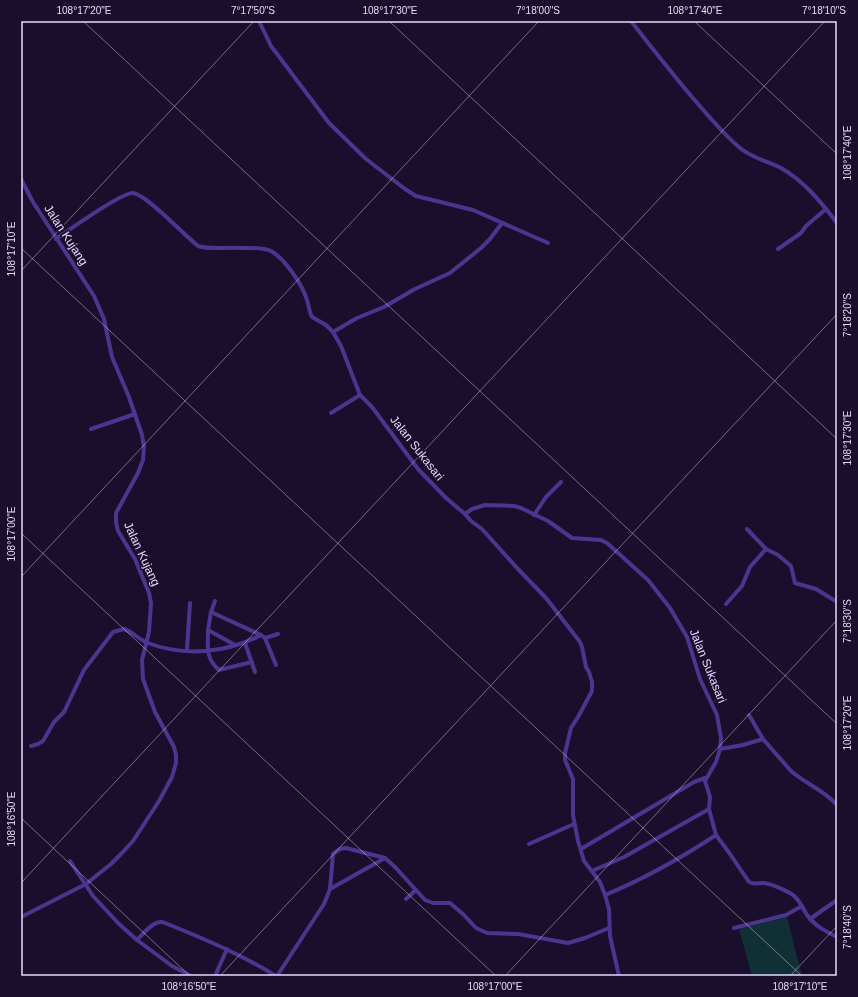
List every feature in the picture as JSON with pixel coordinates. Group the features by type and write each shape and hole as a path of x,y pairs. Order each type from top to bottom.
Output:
{"street":[{"path":"259,21 271,46 329,122 366,159 405,189 416,196 468,208 548,243"},
{"path":"631,21 657,56 704,112 740,148 757,159 775,165 790,174 809,189 837,223"},
{"name":"Jalan Kujang","path":"21,179 33,202 91,291 100,310 107,331 112,357 135,414 144,447 143,460 138,473 116,513 116,522 118,531 135,559 152,603 151,619 142,660 143,679 155,712 174,747 176,755 176,763 167,788 133,841 111,864 86,884 21,917"},
{"name":"Jalan Sukasari","path":"56,238 106,205 127,194 133,193 146,200 198,246 207,248 222,247 258,249 271,252 282,260 295,276 307,299 312,317 326,325 333,332 360,395 372,407 418,469 446,498 465,514 478,506 496,504 514,506 548,521 572,538 601,540 607,543 648,580 660,594 688,637 700,679 717,715 721,738 720,749 716,762 705,778"},
{"path":"778,249 801,233 806,226 826,209"},
{"path":"333,332 357,318 384,307 415,288 450,273 481,248 502,223"},
{"path":"331,413 360,395"},
{"path":"91,429 135,414"},
{"path":"534,515 546,497 561,482"},
{"path":"465,514 471,521 482,529 546,598 580,642 582,647 586,667 592,682 592,691 571,728 565,753 565,760 573,779 574,786 574,824 584,861 600,882 605,895 608,909 609,928 619,976"},
{"path":"746,529 766,549 778,555 791,566 795,583 816,589 837,602"},
{"path":"726,604 742,586 750,567 766,549"},
{"path":"215,601 211,612 208,630 207,652 216,667 219,670 252,662"},
{"path":"187,650 190,603"},
{"path":"211,612 263,636 276,665"},
{"path":"31,746 43,741 54,722 64,712 84,670 113,632 124,628 146,643 163,648 207,652 245,643 263,636 278,634"},
{"path":"208,630 235,645"},
{"path":"245,643 255,672"},
{"path":"749,715 763,739 796,775 827,795 837,805"},
{"path":"720,749 737,747 763,739"},
{"path":"581,849 694,782 705,778 716,835 728,850 749,882 756,884 764,883 778,887 790,893 798,900 810,919 822,930 837,937"},
{"path":"592,871 624,857 710,809"},
{"path":"529,844 574,824"},
{"path":"605,895 626,886 684,856 716,835"},
{"path":"137,940 151,927 161,922 227,949 276,976 324,904 330,889 332,859 336,851 346,848 385,858 425,900 433,903 450,903 476,928 487,933 518,934 568,943 609,928"},
{"path":"330,889 385,858"},
{"path":"70,861 93,896 105,910 137,940 172,966 191,976"},
{"path":"406,899 416,890"},
{"path":"810,919 837,900"},
{"path":"734,928 786,915 802,906"},
{"path":"215,976 227,949"}],"green space":[{"path":"787,917 802,976 752,976 739,929"}]}
